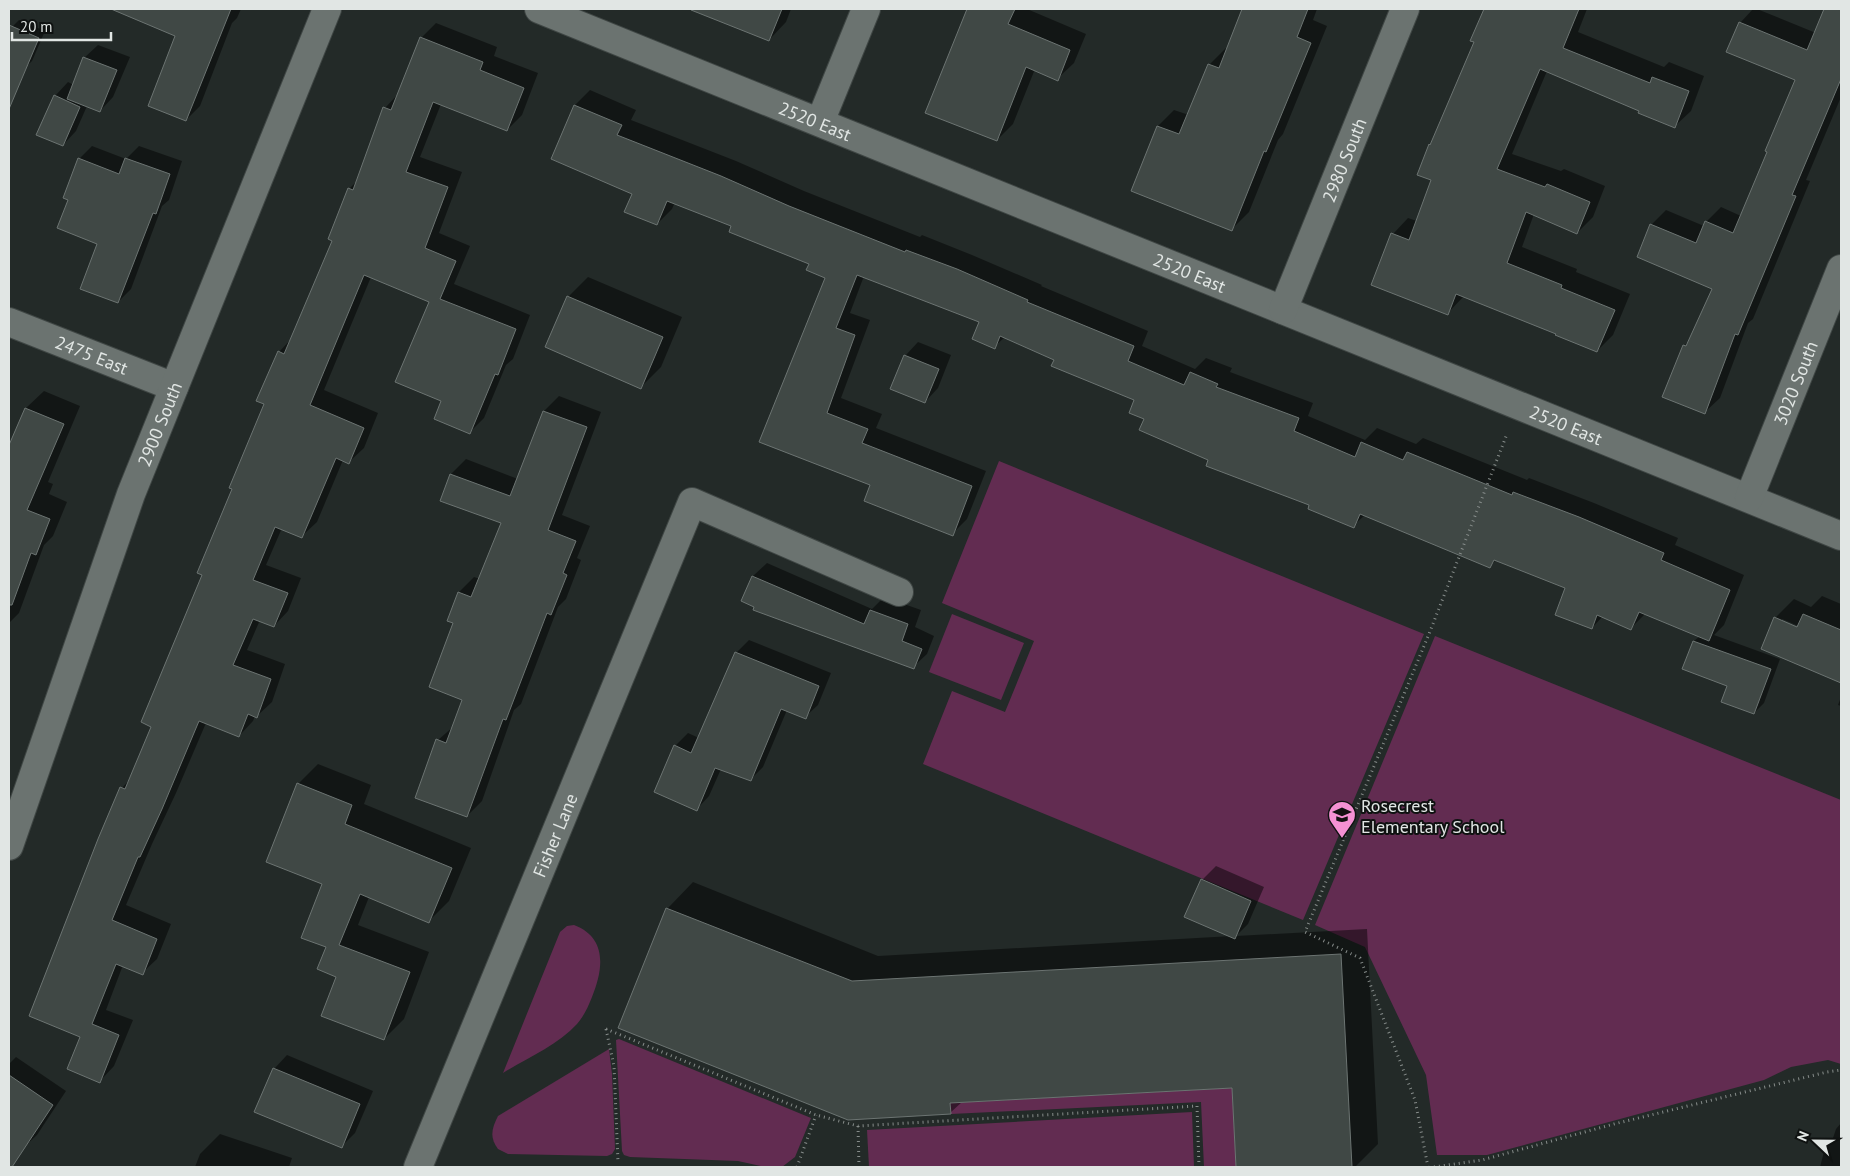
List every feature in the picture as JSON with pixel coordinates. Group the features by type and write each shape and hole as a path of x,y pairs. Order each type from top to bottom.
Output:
{"street":[{"name":"2900 South","path":"9,846 131,494 327,9"},
{"name":"2520 East","path":"539,9 1841,536"},
{"path":"820,122 866,9"},
{"name":"2980 South","path":"1283,310 1404,9"},
{"name":"3020 South","path":"1748,498 1841,269"},
{"name":"2475 East","path":"9,322 174,387"},
{"name":"Fisher Lane","path":"418,1167 692,502 899,592"}],"path":[{"path":"1428,1167 1415,1100 1360,958 1305,932 1429,634 1508,432"},
{"path":"618,1162 614,1066 606,1029 816,1115 858,1126 1197,1106 1199,1167"},
{"path":"1434,1167 1482,1160 1634,1120 1841,1070"},
{"path":"797,1167 816,1115"},
{"path":"858,1126 859,1167"}],"shaded area":[{"path":"999,461 1424,634 1303,920 923,764 952,691 1005,712 1034,641 942,603"},
{"path":"952,614 1024,643 1001,700 929,672"},
{"path":"1435,636 1841,800 1841,1064 1828,1060 1791,1067 1764,1080 1487,1155 1437,1155 1426,1075 1365,947 1315,925"},
{"path":"574,925 593,938 598,946 600,956 599,976 587,1008 582,1018 569,1032 542,1051 503,1073 560,932 567,926"},
{"path":"619,1039 811,1118 795,1157 782,1167 765,1167 738,1161 630,1157 624,1155 622,1151 616,1040"},
{"path":"609,1049 615,1149 612,1154 607,1156 508,1154 498,1149 493,1140 492,1132 498,1116"},
{"path":"1232,1088 1236,1167 1204,1167 1201,1102 951,1114 950,1103"},
{"path":"1192,1112 1194,1167 869,1167 867,1130"}],"building":[{"path":"111,9 231,9 186,121 148,106 175,36"},
{"path":"691,9 782,9 769,41"},
{"path":"967,9 1015,9 1008,24 1070,50 1058,81 1026,67 997,141 925,113"},
{"path":"1242,9 1308,9 1297,37 1311,43 1232,231 1131,191 1157,126 1179,134 1208,64 1219,68"},
{"path":"1484,9 1579,9 1563,48 1650,83 1652,77 1689,91 1675,128 1540,69 1497,169 1545,187 1547,184 1590,202 1577,234 1526,212 1507,263 1562,285 1561,288 1615,310 1597,352 1456,294 1448,315 1371,285 1391,233 1409,240 1431,180 1417,175 1474,42 1470,41"},
{"path":"1824,9 1841,9 1841,79 1792,195 1796,196 1738,335 1735,334 1705,414 1662,397 1683,345 1686,346 1712,289 1637,257 1650,224 1696,243 1705,221 1733,233 1795,80 1726,52 1739,22 1807,50"},
{"path":"9,25 39,38 9,109"},
{"path":"420,37 483,62 480,70 524,88 507,131 433,102 406,172 448,187 425,248 456,261 440,299 516,329 498,375 495,374 470,434 434,419 441,401 395,382 429,302 364,275 310,405 364,428 349,464 336,458 302,538 275,527 253,580 288,593 274,627 253,619 233,665 271,679 257,718 248,714 239,737 199,721 112,920 157,939 143,975 116,964 92,1024 119,1035 100,1083 67,1069 80,1037 29,1016 98,839 120,787 125,789 151,727 141,722 202,575 197,573 232,489 229,488 264,404 256,401 278,351 284,354 332,241 328,239 348,188 353,190 383,107 391,110"},
{"path":"83,57 117,70 100,112 67,99"},
{"path":"54,95 80,107 63,146 36,135"},
{"path":"574,105 622,125 617,135 905,252 906,250 957,269 1028,300 1027,302 1134,346 1128,361 1184,385 1190,372 1218,384 1216,387 1299,418 1294,431 1355,457 1361,442 1403,460 1407,452 1512,495 1513,492 1579,517 1664,553 1661,560 1730,590 1709,641 1639,612 1631,630 1597,615 1592,629 1555,615 1565,588 1494,560 1490,568 1360,514 1354,528 1308,509 1309,505 1206,466 1208,460 1139,430 1144,419 1129,413 1134,400 1051,366 1054,360 1000,336 995,349 972,339 979,322 857,275 836,328 855,335 827,413 868,429 862,443 972,486 953,536 864,501 870,485 759,442 825,278 806,270 809,264 729,232 731,226 667,201 657,225 624,212 632,194 551,159"},
{"path":"78,158 119,174 125,158 170,174 156,214 153,213 118,303 80,289 97,244 57,228 68,200 63,198"},
{"path":"567,296 663,337 641,389 545,347"},
{"path":"904,355 939,369 925,403 890,389"},
{"path":"25,408 64,424 27,510 50,519 36,555 31,553 12,605 9,605 9,445"},
{"path":"543,411 587,427 548,530 576,541 563,573 567,575 551,615 547,613 506,720 503,719 467,817 415,798 436,739 446,743 462,700 429,687 453,623 447,621 458,592 471,597 501,523 440,501 450,474 510,496"},
{"path":"752,576 864,624 870,610 908,624 902,641 922,649 914,669 753,610 754,607 741,601"},
{"path":"1803,614 1841,630 1841,683 1761,649 1774,617 1797,627"},
{"path":"1693,641 1771,669 1754,714 1721,702 1727,686 1682,669"},
{"path":"735,652 819,686 806,719 781,709 751,781 715,768 697,811 654,792 674,745 691,753"},
{"path":"297,783 352,805 345,824 452,868 429,923 360,894 339,945 410,972 384,1040 321,1016 336,977 317,969 326,947 301,938 322,884 266,862"},
{"path":"1201,879 1251,901 1235,939 1184,917"},
{"path":"666,908 852,981 1341,954 1352,1167 1236,1167 1232,1088 950,1103 951,1114 848,1120 618,1028"},
{"path":"273,1068 360,1104 342,1148 254,1112"},
{"path":"9,1075 53,1105 12,1167 9,1167"}],"place":[{"name":"Rosecrest Elementary School","path":"1342,839"}]}
